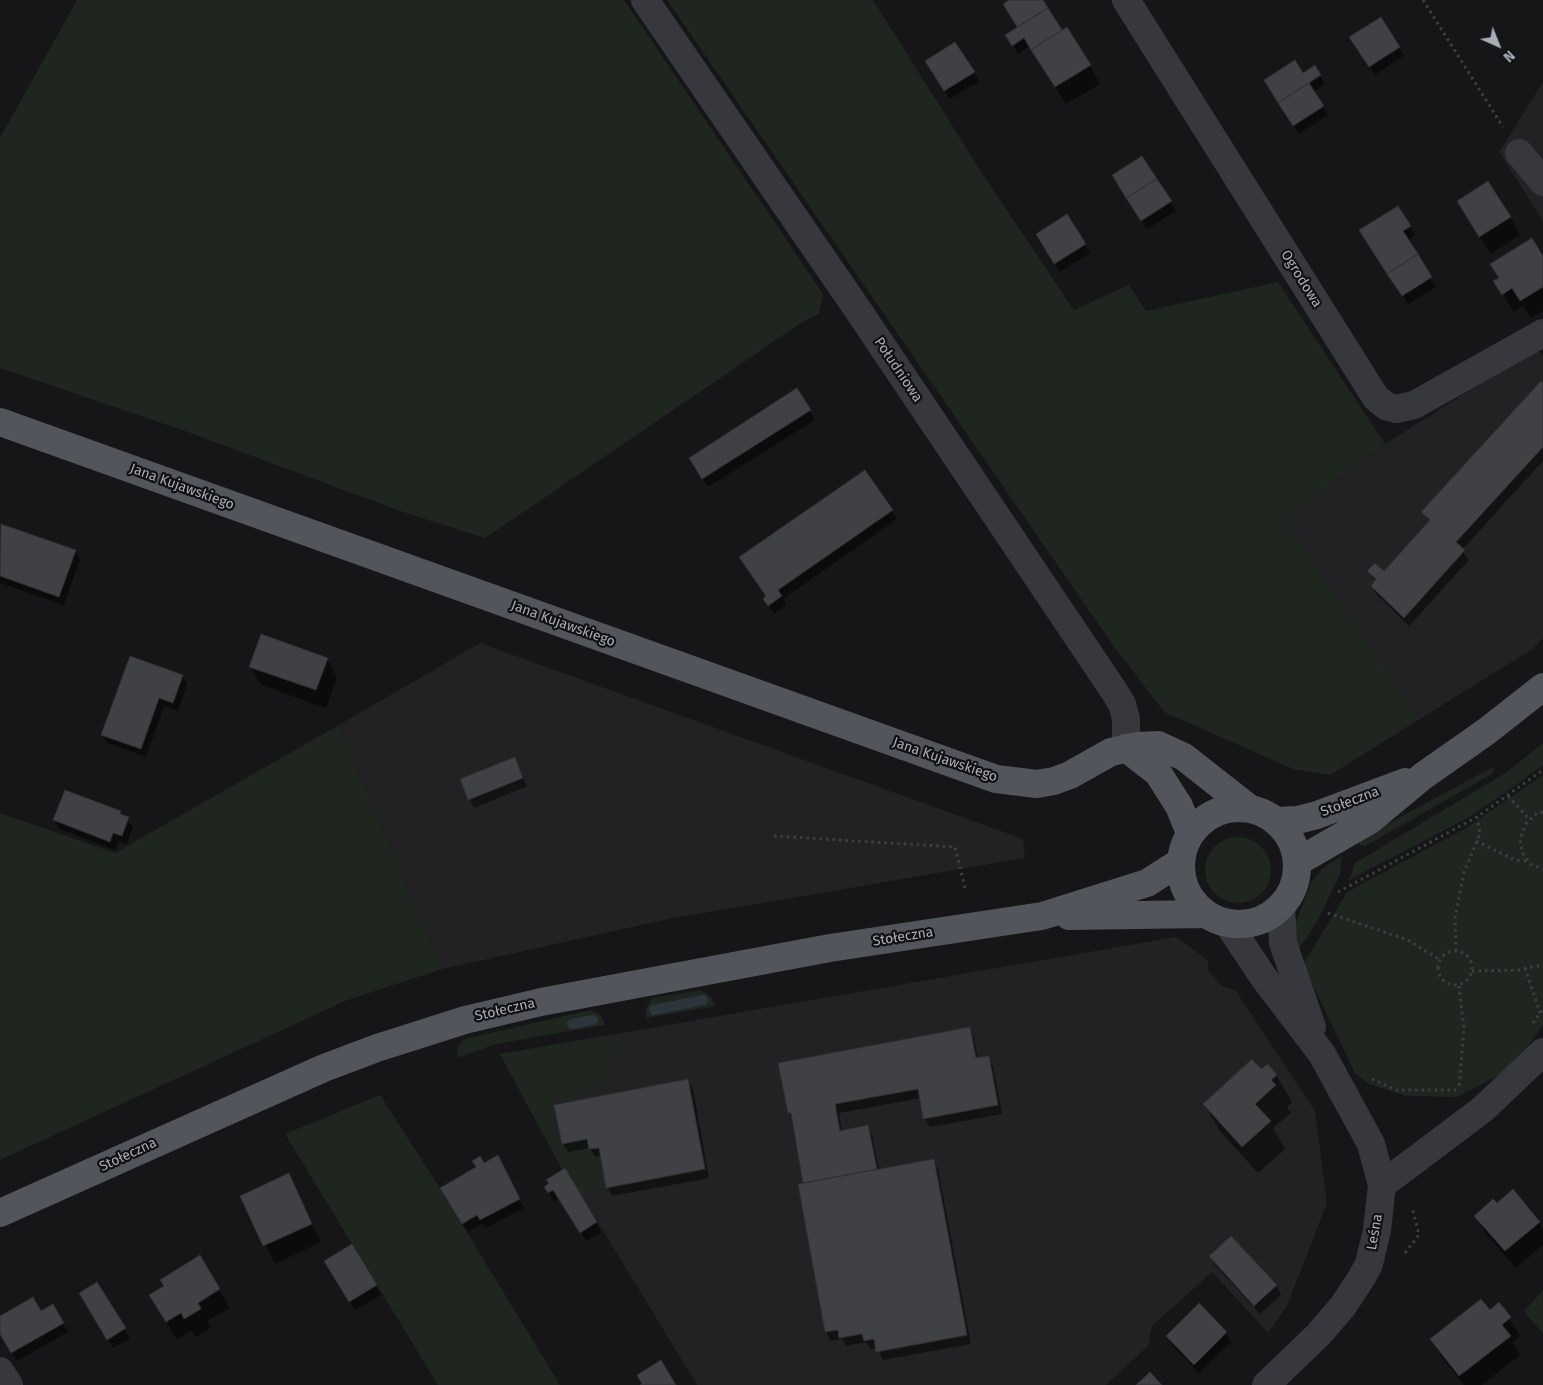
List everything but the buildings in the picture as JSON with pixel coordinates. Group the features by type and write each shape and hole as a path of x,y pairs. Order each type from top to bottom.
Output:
{"main road":[{"name":"Jana Kujawskiego","path":"0,422 996,779 1029,784 1054,781 1070,776 1097,759 1126,748 1158,745 1172,750 1190,761 1249,808"},
{"name":"Stołeczna","path":"1297,862 1370,820 1423,776 1487,731 1543,686"},
{"path":"1126,748 1158,773 1179,806 1190,833"},
{"name":"Stołeczna","path":"1276,821 1298,820 1316,815 1423,776"},
{"path":"1232,808 1249,808 1276,821 1292,841 1297,862 1293,889 1282,906 1257,922 1216,919 1190,900 1184,888 1180,862 1182,850 1190,833 1204,818 1232,808"},
{"name":"Stołeczna","path":"0,1213 324,1068 377,1048 464,1020 541,1002 830,948 1042,916 1147,883 1180,862"},
{"name":"Stołeczna","path":"1042,916 1216,919"}],"street":[{"name":"Południowa","path":"645,0 860,313 1114,691 1122,704 1126,720 1126,748"},
{"name":"Ogrodowa","path":"1126,0 1376,398 1386,406 1396,409 1414,405 1543,333"},
{"path":"1520,153 1543,182"},
{"name":"Leśna","path":"1266,1385 1318,1335 1343,1306 1362,1277 1369,1264 1377,1230 1382,1185 1371,1144 1322,1054 1289,965 1283,942 1282,906"},
{"name":"Leśna","path":"1216,919 1322,1054"},
{"path":"1382,1185 1483,1109 1543,1052"},
{"path":"0,1371 9,1385"}],"path":[{"path":"1423,0 1520,153"},
{"path":"1338,892 1477,817 1543,770"},
{"path":"1508,796 1530,820"},
{"path":"1528,860 1520,844 1522,833 1530,820 1543,812"},
{"path":"1456,951 1455,918 1464,872 1480,834 1477,817"},
{"path":"774,836 955,847 966,892"},
{"path":"1476,842 1516,860 1528,860 1543,869"},
{"path":"1328,913 1408,940 1440,960"},
{"path":"1456,951 1461,951 1469,957 1473,965 1467,982 1458,986 1449,985 1442,980 1438,971 1440,960 1444,954 1456,951"},
{"path":"1472,971 1543,966"},
{"path":"1525,968 1542,1011 1530,1028"},
{"path":"1369,1077 1381,1085 1396,1090 1461,1089 1464,1028 1458,986"}],"shaded area":[{"path":"77,0 624,0 823,294 819,314 804,321 485,538 403,512 185,431 0,368 0,138"},
{"path":"667,0 873,0 982,173 1074,310 1129,285 1146,311 1278,282 1385,444 1284,519 1420,719 1330,775 1293,769 1164,712 1110,641"},
{"path":"1543,82 1543,221 1499,152"},
{"path":"1535,349 1543,356 1543,638 1531,650 1420,719 1284,519 1385,444"},
{"path":"480,643 1023,839 1025,858 669,919 442,969 339,725"},
{"path":"339,725 442,969 345,1001 0,1160 0,813 115,853"},
{"path":"1543,743 1543,765 1505,793 1466,819 1349,880 1355,863 1507,772"},
{"path":"1495,766 1492,774 1365,846 1359,845 1363,837"},
{"path":"1543,775 1543,1025 1528,1046 1501,1074 1457,1097 1405,1096 1369,1084 1355,1073 1303,965 1347,892 1466,828"},
{"path":"1238,837 1251,840 1261,847 1268,857 1271,870 1268,883 1261,893 1251,900 1238,903 1225,900 1215,893 1208,883 1205,870 1208,857 1215,847 1225,840"},
{"path":"1342,855 1340,874 1319,918 1307,938 1295,951 1295,925 1311,883 1321,870"},
{"path":"1176,937 1209,961 1207,969 1222,986 1236,991 1315,1111 1327,1203 1287,1306 1268,1333 1212,1272 1152,1326 1148,1346 1106,1385 697,1385 565,1168 562,1169 500,1054"},
{"path":"701,990 711,997 716,1006 646,1018 646,1008 653,998"},
{"path":"591,1010 601,1015 605,1025 496,1044 457,1058 458,1046 464,1039"},
{"path":"604,1036 605,1042 618,1041 608,1080 599,1091 594,1093 593,1086 584,1088 584,1094 551,1101 559,1144 587,1139 590,1154 600,1153 606,1188 581,1194 565,1168 562,1169 500,1054"},
{"path":"380,1095 440,1188 560,1385 438,1385 285,1134"},
{"path":"1543,1290 1543,1334 1524,1311"}],"waterway":[{"path":"654,1010 703,1000"},
{"path":"572,1024 593,1020"}]}
